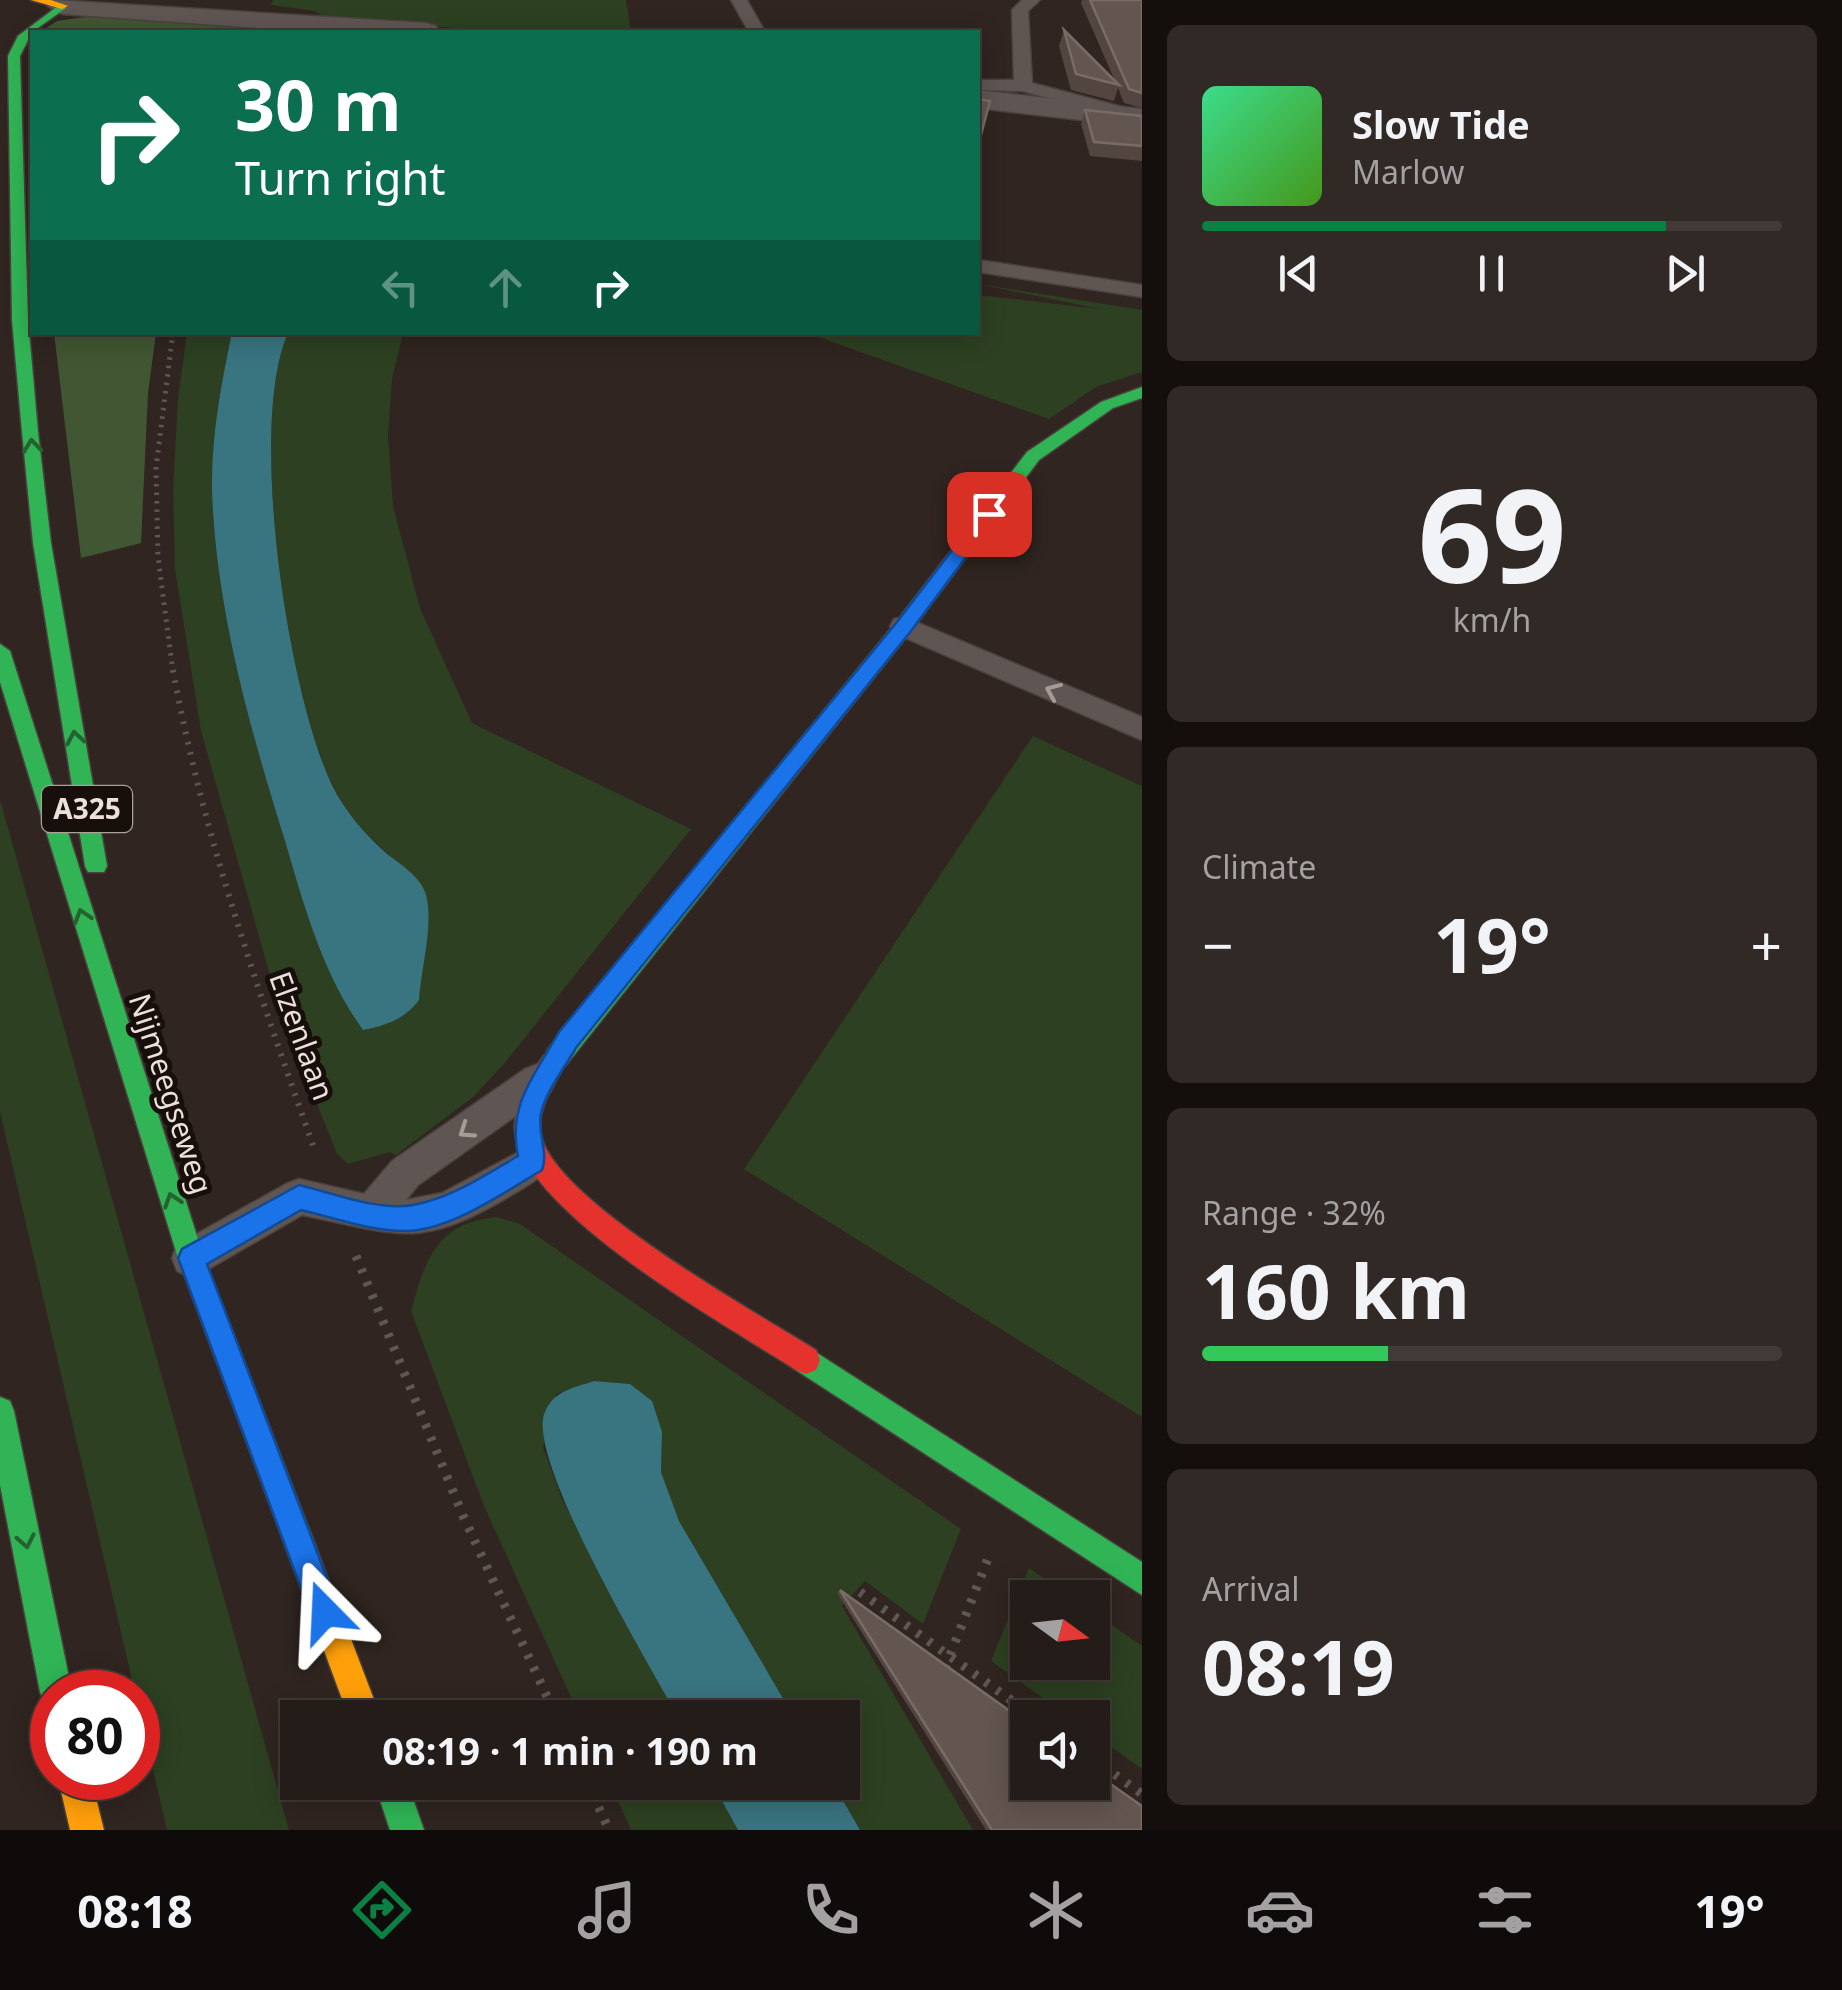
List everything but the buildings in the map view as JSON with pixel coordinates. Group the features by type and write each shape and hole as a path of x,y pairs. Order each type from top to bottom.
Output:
{"main road":[{"name":"A325","path":"50,3 22,38 14,56 20,320 42,543 132,1076"},
{"path":"1142,392 1107,405 1033,456 904,626 579,1026 545,1075 529,1108 526,1134 532,1162 557,1191 589,1217 1142,1580"},
{"name":"Nijmeegseweg","path":"0,652 191,1258 358,1700"},
{"path":"0,1411 52,1670"},
{"path":"80,1800 88,1830"},
{"path":"397,1800 408,1830"}],"street":[{"path":"50,3 400,30"},
{"path":"980,99 1142,118"}],"lane":[{"path":"738,0 756,30"},
{"path":"1023,86 1020,10 1032,0"},
{"path":"980,84 1023,86 1142,118"},
{"path":"980,266 1142,291"},
{"path":"904,626 1142,729"},
{"path":"371,1214 405,1173 545,1075"},
{"path":"191,1258 299,1197 371,1214 410,1218 462,1202 532,1162"}],"path":[{"name":"Elzenlaan","path":"173,335 156,465 159,568 172,687 200,807 244,950 334,1203 464,1518 549,1700"},
{"path":"944,1668 1014,1494"},
{"path":"860,1592 1011,1700"},
{"path":"1110,1771 1142,1794"},
{"path":"595,1800 609,1830"}],"green space":[{"path":"273,0 626,0 631,30 489,30 327,19 315,11 271,5"},
{"path":"86,17 272,30 43,30 57,21"},
{"path":"980,284 1142,310 1142,372 1096,387 1049,419 813,335 980,335 980,295 1100,309"},
{"path":"54,335 156,335 148,393 141,543 81,558"},
{"path":"187,335 232,335 212,471 215,535 228,624 259,756 307,915 337,986 363,1030 419,1000 421,963 414,876 369,836 340,800 316,744 301,690 278,560 272,493 271,430 276,375 287,335 403,335 392,379 388,436 393,506 420,608 472,723 691,829 504,1064 473,1097 396,1155 390,1152 348,1164 337,1154 281,1014 201,731 175,569 173,490 178,398"},
{"path":"1033,736 1142,786 1142,1417 744,1169"},
{"path":"0,801 289,1830 167,1830 160,1800 160,1670 130,1670 0,1112"},
{"path":"496,1217 520,1224 961,1529 923,1624 865,1581 842,1606 973,1830 860,1830 843,1800 860,1800 860,1700 784,1700 679,1521 661,1472 662,1432 630,1384 594,1381 556,1394 543,1447 562,1499 669,1700 572,1700 484,1506 411,1311 428,1260 437,1247 460,1227"},
{"path":"1029,1568 1047,1580 1024,1580"},
{"path":"1010,1614 1010,1674 991,1661"},
{"path":"1110,1624 1142,1646 1142,1769 1110,1746 1110,1700 1046,1700 1018,1680 1110,1680"},
{"path":"618,1800 721,1800 738,1830 631,1830"}],"water":[{"path":"231,335 287,335 276,375 271,430 272,493 278,560 301,690 333,787 362,829 415,876 428,907 419,1000 394,1021 363,1030 337,986 307,915 237,668 215,535 212,471"},
{"path":"594,1381 630,1384 652,1401 662,1432 661,1472 679,1521 784,1700 669,1700 594,1563 553,1472 544,1436 545,1412 565,1391"},
{"path":"721,1800 843,1800 860,1830 738,1830"}],"traffic: fast":[{"path":"32,30 62,6"},
{"path":"30,32 22,38 14,56 20,320 42,543 96,866"},
{"path":"557,1057 904,626 1033,456 1107,405 1142,392"},
{"path":"0,651 191,1258 300,1545"},
{"path":"806,1360 1142,1580"},
{"path":"0,1411 52,1670"},
{"path":"396,1800 407,1830"}],"traffic: slow":[{"path":"37,0 62,6"},
{"path":"300,1545 358,1700"},
{"path":"80,1800 87,1830"}],"traffic: jam":[{"path":"557,1057 529,1115 528,1135 539,1162 565,1192 647,1257 806,1360"}],"route":[{"path":"325,1612 191,1258 299,1197 371,1214 410,1218 462,1202 532,1162 526,1134 529,1108 568,1040 904,626 989,514"}]}
